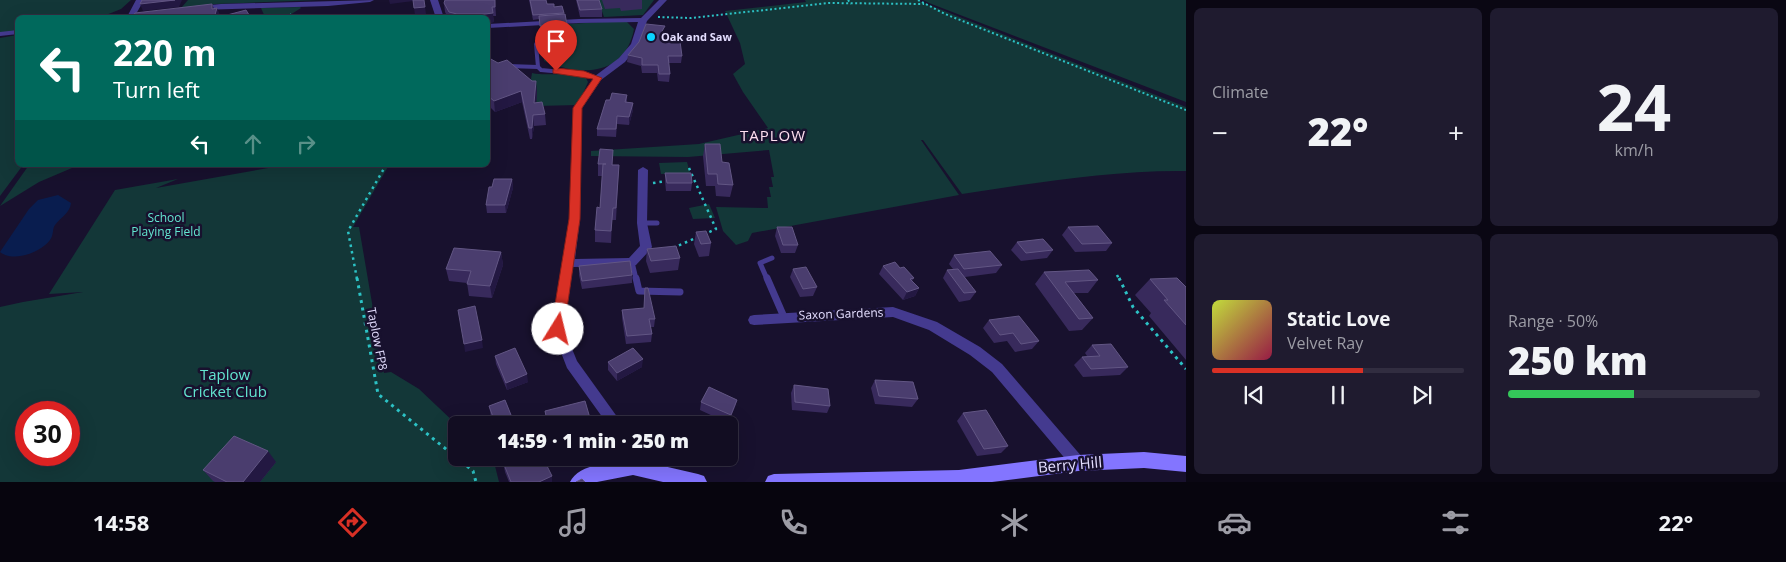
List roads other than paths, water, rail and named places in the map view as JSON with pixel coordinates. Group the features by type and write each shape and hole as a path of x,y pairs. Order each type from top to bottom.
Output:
{"street":[{"path":"129,15 140,0"},
{"path":"188,9 260,4 324,5 370,0"},
{"path":"434,0 439,15"},
{"path":"610,416 572,364 558,329 575,219 578,108 598,78 622,60 635,44 645,17 664,0"},
{"path":"140,15 151,13"},
{"path":"490,26 645,17"},
{"path":"0,34 15,32"},
{"path":"568,264 632,262 646,247 642,223 643,170"},
{"name":"Saxon Gardens","path":"754,320 784,316 892,312 933,326 975,351 997,368 1078,463"},
{"name":"Berry Hill","path":"774,482 959,478 1078,463 1144,460 1186,464"},
{"path":"579,482 591,475 619,466"},
{"path":"645,466 698,482"}],"lane":[{"path":"536,44 538,67"},
{"path":"500,66 538,67 541,70 584,74 598,78"},
{"path":"642,223 657,223"},
{"path":"772,258 762,261 760,263 761,268 784,316"},
{"path":"632,262 639,292 680,292"}],"water":[{"path":"58,195 71,203 67,212 55,225 51,238 46,244 27,255 12,256 0,252 29,209 38,200"}],"place":[{"name":"Oak and Saw","path":"651,37"}],"district":[{"name":"TAPLOW","path":"773,136"}],"park label":[{"name":"School Playing Field","path":"166,225"},
{"name":"Taplow Cricket Club","path":"225,384"}]}
